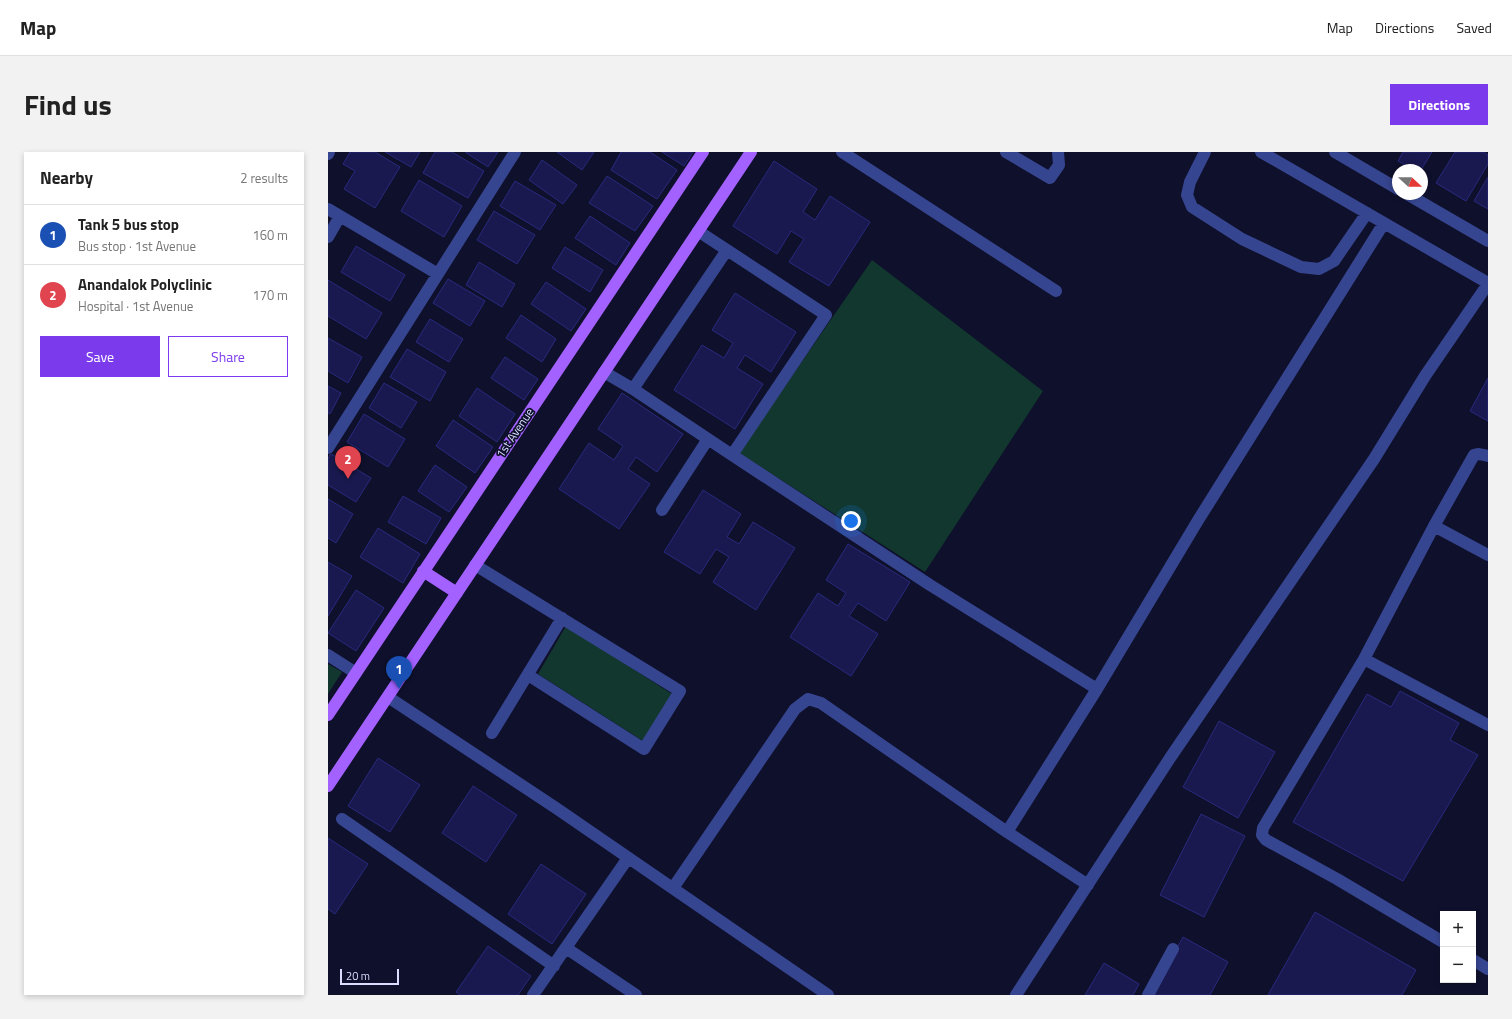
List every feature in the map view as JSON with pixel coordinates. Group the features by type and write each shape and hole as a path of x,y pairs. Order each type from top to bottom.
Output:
{"main road":[{"name":"1st Avenue","path":"328,715 703,152"},
{"path":"328,786 751,152"},
{"path":"423,572 457,593"}],"street":[{"path":"328,448 515,152"},
{"path":"842,152 1056,291"},
{"path":"1006,152 1050,178 1059,166 1058,152"},
{"path":"1206,152 1190,182 1187,195 1192,207 1242,239 1301,267 1319,269 1334,261 1367,213"},
{"path":"1016,995 1170,758 1374,459 1425,376 1488,284 1261,152"},
{"path":"1335,152 1392,185"},
{"path":"1417,200 1488,241"},
{"path":"328,209 438,274"},
{"path":"328,237 340,216"},
{"path":"1007,832 1097,689 1197,522 1384,223"},
{"path":"698,231 826,315 732,455"},
{"path":"632,389 726,250"},
{"path":"604,372 930,585 1097,689"},
{"path":"662,510 708,439"},
{"path":"1440,940 1266,840 1262,835 1263,828 1364,659 1434,526 1474,455 1485,454 1488,456"},
{"path":"1434,526 1488,555"},
{"path":"476,565 680,691 644,749 528,675"},
{"path":"492,733 562,618"},
{"path":"328,655 356,673"},
{"path":"1364,659 1488,725"},
{"path":"388,697 673,888 828,995"},
{"path":"673,888 795,709 808,699 821,703 1007,832 1088,885"},
{"path":"342,820 554,966"},
{"path":"533,995 628,858"},
{"path":"566,948 636,995"},
{"path":"1148,995 1173,950"},
{"path":"1476,962 1488,969"}],"green space":[{"path":"872,260 1043,391 925,572 739,453"},
{"path":"566,626 672,694 643,741 538,674"},
{"path":"328,664 342,672 328,694"}],"building":[{"path":"350,152 375,152 400,167 375,208 344,189 355,171 343,164"},
{"path":"385,152 420,152 411,167"},
{"path":"435,152 452,152 484,171 468,198 423,173"},
{"path":"465,152 498,152 488,167"},
{"path":"557,152 594,152 582,170"},
{"path":"621,152 650,152 677,170 657,199 611,170"},
{"path":"662,152 693,152 684,166"},
{"path":"1403,152 1432,152 1425,164 1403,164 1398,161"},
{"path":"1455,152 1484,152 1488,155 1488,164 1466,201 1436,183"},
{"path":"542,160 577,185 563,204 529,180"},
{"path":"774,161 817,189 803,212 815,220 830,196 870,222 829,286 789,262 804,239 791,231 777,254 733,226"},
{"path":"607,176 653,206 635,231 589,203"},
{"path":"1488,177 1488,209 1474,201"},
{"path":"419,180 462,206 444,237 401,211"},
{"path":"515,181 556,205 540,230 500,206"},
{"path":"494,211 535,235 517,264 477,240"},
{"path":"590,216 630,243 616,265 575,238"},
{"path":"356,246 405,275 390,301 341,272"},
{"path":"565,247 603,270 590,292 552,268"},
{"path":"479,262 515,284 502,307 466,285"},
{"path":"448,279 485,301 470,326 433,303"},
{"path":"328,280 382,313 366,339 328,316"},
{"path":"546,282 586,309 571,331 531,304"},
{"path":"735,293 796,332 771,372 745,355 737,368 763,384 735,429 674,390 702,345 724,358 733,343 712,330"},
{"path":"521,315 556,339 542,362 506,338"},
{"path":"430,319 463,339 449,362 416,342"},
{"path":"328,338 362,357 348,383 328,371"},
{"path":"407,349 446,372 430,401 390,377"},
{"path":"505,357 538,379 524,400 491,378"},
{"path":"1488,378 1488,421 1470,411"},
{"path":"384,383 417,402 401,428 369,408"},
{"path":"328,386 341,393 330,414 328,413"},
{"path":"477,388 515,414 497,442 459,416"},
{"path":"622,393 683,434 657,472 636,457 628,469 650,484 619,529 559,489 589,443 614,460 623,446 598,429"},
{"path":"364,414 405,439 388,467 347,442"},
{"path":"453,420 493,447 475,473 436,446"},
{"path":"331,454 371,478 356,502 328,485 328,458"},
{"path":"435,465 467,487 449,512 418,491"},
{"path":"703,490 741,514 727,537 739,544 753,522 795,548 756,610 713,582 729,557 716,549 700,574 664,552"},
{"path":"403,496 441,518 426,544 388,522"},
{"path":"328,499 353,514 336,543 328,538"},
{"path":"378,528 420,554 403,583 360,557"},
{"path":"848,544 910,582 886,621 858,603 849,616 878,634 851,676 790,637 818,593 838,606 846,593 826,580"},
{"path":"328,562 352,576 328,616"},
{"path":"356,590 384,608 356,651 328,633"},
{"path":"1400,691 1459,723 1450,740 1478,755 1403,881 1293,822 1367,694 1391,707"},
{"path":"1219,721 1275,752 1238,818 1183,787"},
{"path":"378,758 420,785 390,832 348,806"},
{"path":"473,786 517,815 486,862 442,833"},
{"path":"1201,814 1245,836 1204,917 1160,895"},
{"path":"328,838 368,864 335,914 328,909"},
{"path":"541,864 586,894 552,944 508,914"},
{"path":"1315,912 1416,970 1402,995 1268,995"},
{"path":"1183,937 1228,962 1210,995 1151,995"},
{"path":"488,946 531,976 518,995 460,995 456,992"},
{"path":"1104,963 1139,984 1133,995 1085,995"}],"place":[{"name":"Anandalok Polyclinic","path":"348,479"},
{"name":"Tank 5 bus stop","path":"399,689"}]}
